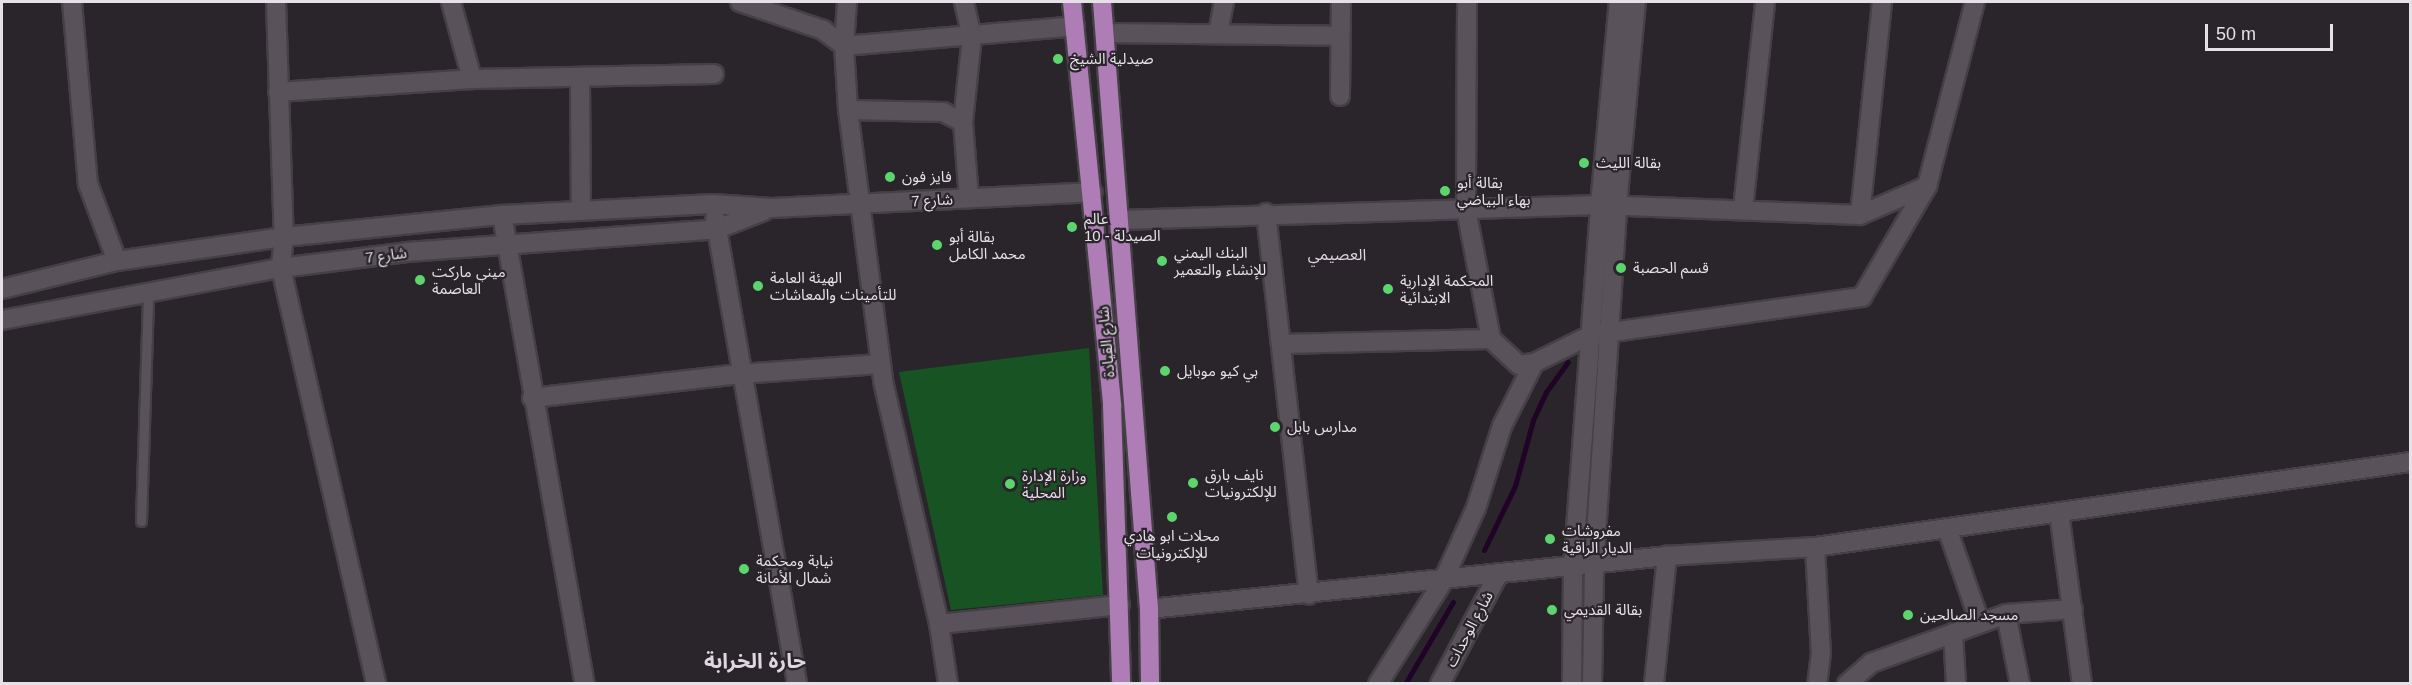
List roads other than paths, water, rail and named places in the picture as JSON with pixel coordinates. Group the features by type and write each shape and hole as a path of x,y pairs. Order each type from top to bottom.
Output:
{"main road":[{"name":"شارع القيادة","path":"1072,2 1093,192 1112,406 1121,684"},
{"name":"شارع القيادة","path":"1102,2 1149,609 1150,684"}],"street":[{"path":"72,2 88,184 117,261"},
{"path":"276,2 284,237 281,268 376,684"},
{"path":"451,2 472,79"},
{"path":"740,2 823,30 844,46 972,37 1075,26"},
{"path":"847,2 844,46 848,110 880,364 939,624 948,684"},
{"path":"964,2 972,37 963,122 969,198"},
{"path":"1218,33 1224,2"},
{"path":"1340,96 1341,2"},
{"path":"1467,2 1466,209 1491,339 1519,365 1534,363 1591,334 1862,297 1927,186 1974,2"},
{"path":"1592,684 1594,566 1610,333 1608,206 1619,2"},
{"path":"1572,684 1574,568 1591,334 1636,2"},
{"path":"1743,209 1765,2"},
{"path":"1860,215 1882,2"},
{"path":"1106,33 1340,36"},
{"path":"279,92 472,79 580,79 714,74"},
{"path":"580,79 581,209"},
{"path":"848,110 943,112 963,122"},
{"path":"1120,220 1266,213 1608,206 1743,209 1860,215 1927,186"},
{"name":"شارع 7","path":"2,288 117,261 284,237 502,215 581,209 713,204 771,208 1093,192"},
{"path":"713,204 740,374 797,684"},
{"name":"شارع 7","path":"2,320 281,268 407,252 717,229 771,208"},
{"path":"1266,213 1309,595"},
{"path":"502,215 504,245 585,684"},
{"path":"1281,344 1491,339"},
{"path":"1378,684 1443,581 1476,508 1502,426 1534,363"},
{"path":"532,398 740,374 880,364"},
{"path":"1149,609 1594,566 1667,556 1815,547 2410,462"},
{"path":"2059,512 2082,684"},
{"path":"1947,528 1980,623"},
{"path":"1815,547 1821,653 1817,684"},
{"path":"1654,684 1667,556"},
{"name":"شارع الوحدات","path":"1440,684 1498,575"},
{"path":"939,624 1120,605"},
{"path":"1847,684 1871,663 2006,614 2073,609"},
{"path":"2006,614 2020,684"},
{"path":"1953,633 1956,684"}],"lane":[{"path":"141,521 148,292"}],"waterway":[{"path":"1484,550 1515,486 1533,420 1546,392 1568,362"},
{"path":"1405,684 1453,602"}],"place":[{"name":"صيدلية الشيخ","path":"1058,59"},
{"name":"بقالة الليث","path":"1584,163"},
{"name":"فايز فون","path":"890,177"},
{"name":"بقالة أبو بهاء البياضي","path":"1445,191"},
{"name":"عالم الصيدلة - 10","path":"1072,227"},
{"name":"بقالة أبو محمد الكامل","path":"937,245"},
{"name":"البنك اليمني للإنشاء والتعمير","path":"1162,261"},
{"name":"قسم الحصبة","path":"1621,268"},
{"name":"ميني ماركت العاصمة","path":"420,280"},
{"name":"الهيئة العامة للتأمينات والمعاشات","path":"758,286"},
{"name":"المحكمة الإدارية الابتدائية","path":"1388,289"},
{"name":"بي كيو موبايل","path":"1165,371"},
{"name":"مدارس بابل","path":"1275,427"},
{"name":"نايف بارق للإلكترونيات","path":"1193,483"},
{"name":"وزارة الإدارة المحلية","path":"1010,484"},
{"name":"محلات ابو هادي للإلكترونيات","path":"1172,517"},
{"name":"مفروشات الديار الراقية","path":"1550,539"},
{"name":"نيابة ومحكمة شمال الأمانة","path":"744,569"},
{"name":"بقالة القديمي","path":"1552,610"},
{"name":"مسجد الصالحين","path":"1908,615"}],"district":[{"name":"العصيمي","path":"1337,255"},
{"name":"حارة الخرابة","path":"755,661"}]}
